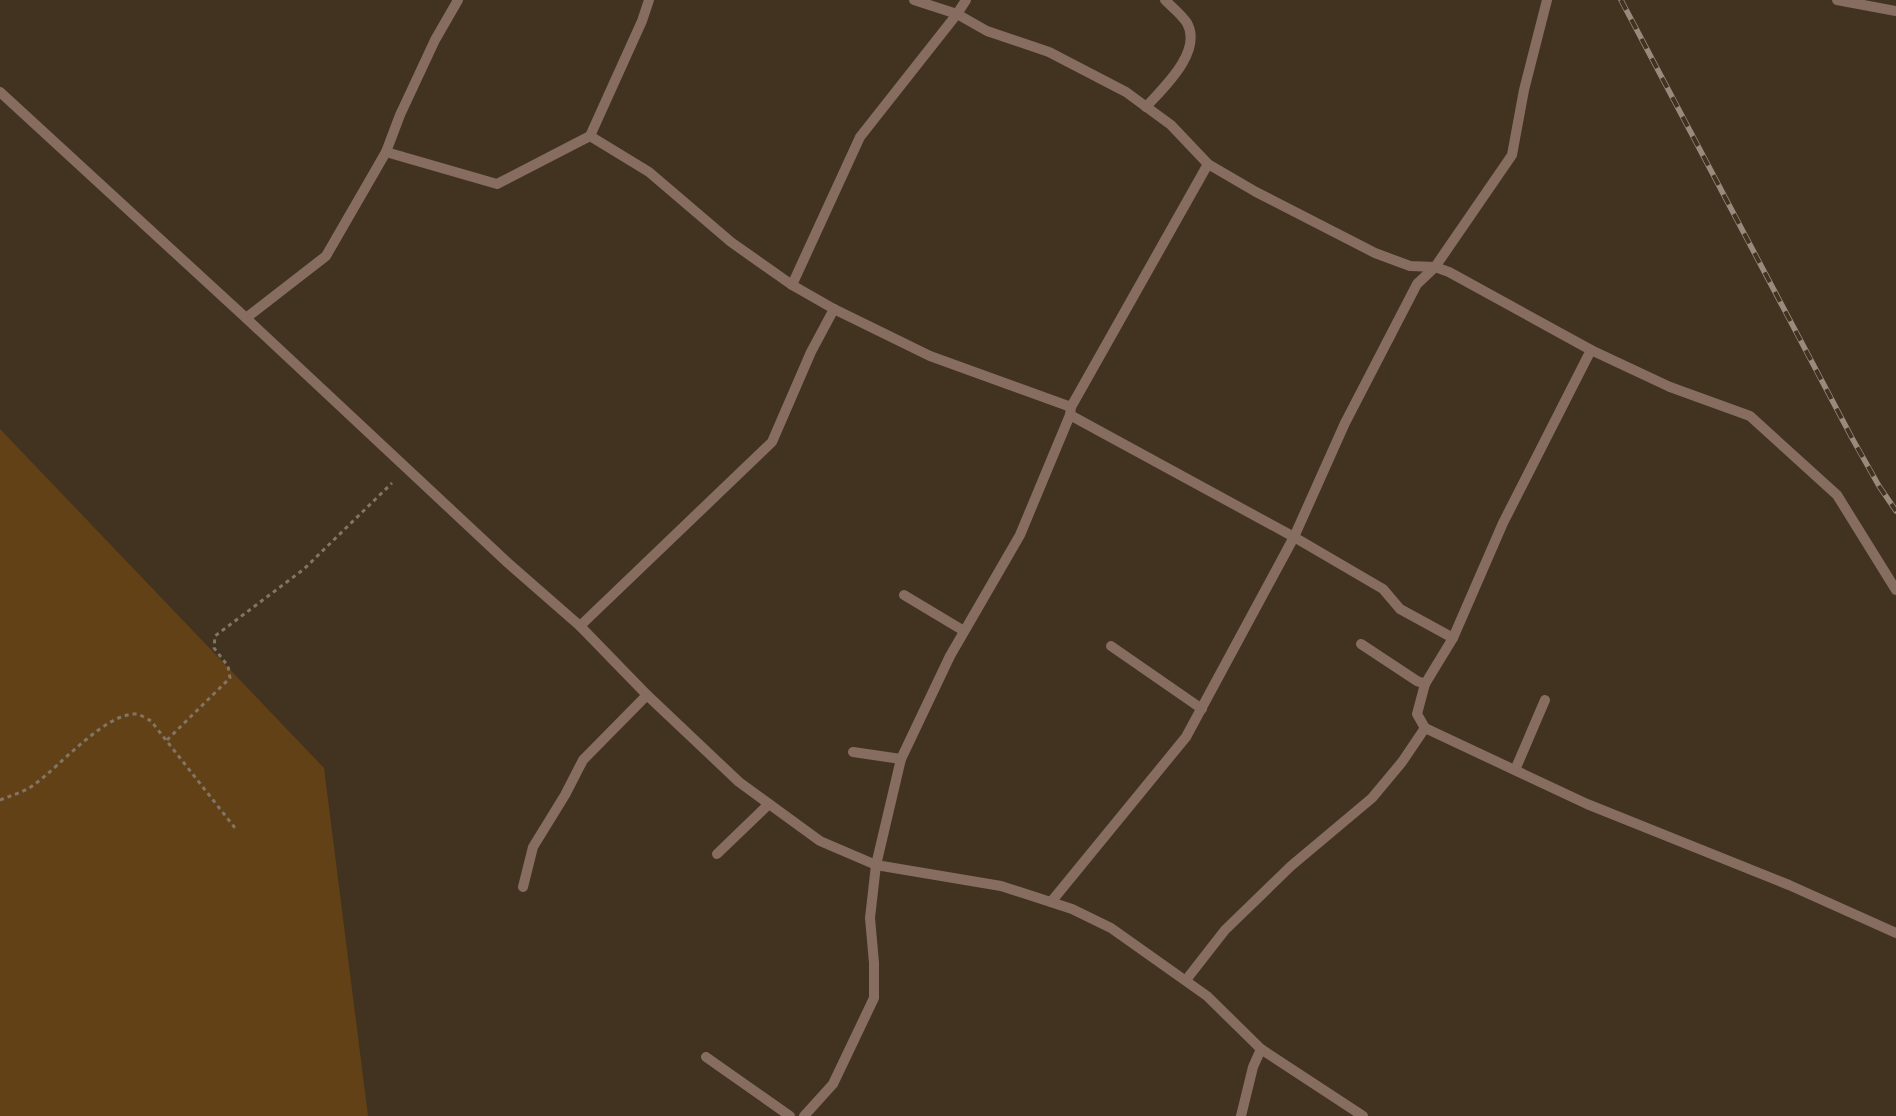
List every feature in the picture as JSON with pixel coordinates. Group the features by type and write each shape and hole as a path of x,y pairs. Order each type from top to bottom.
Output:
{"street":[{"path":"246,318 326,256 386,152 400,115 435,40 458,0"},
{"path":"386,152 497,184 590,136 642,22 649,0"},
{"path":"914,0 957,14 987,31 1049,52 1126,92 1171,126 1208,164 1256,192 1375,253 1410,266 1435,267 1449,272 1591,350 1670,387 1750,416 1836,495 1896,590"},
{"path":"792,285 860,137 966,0"},
{"path":"1146,107 1176,74 1188,54 1190,36 1188,24 1166,0"},
{"path":"1051,902 1186,737 1294,536 1344,422 1417,284 1435,267 1512,155 1524,90 1547,0"},
{"path":"1837,0 1878,4 1896,11"},
{"path":"0,92 246,318 508,563 580,626 646,695 739,782 820,841 876,865 1001,886 1072,909 1111,928 1207,996 1260,1049 1362,1116"},
{"path":"590,136 649,172 731,242 792,285 834,309 930,356 1071,411 1294,536 1383,589 1400,609 1453,638"},
{"path":"804,1116 833,1084 874,998 874,963 870,918 876,865 901,759 950,656 1020,536 1071,411 1208,164"},
{"path":"580,626 772,442 811,352 834,309"},
{"path":"1591,350 1503,523 1453,638 1425,684 1417,714 1425,728 1587,804 1789,884 1896,933"},
{"path":"904,595 964,631"},
{"path":"1360,644 1416,681 1425,684"},
{"path":"1112,646 1202,708"},
{"path":"523,887 533,847 565,796 583,760 646,695"},
{"path":"1515,770 1545,700"},
{"path":"1186,980 1231,924 1291,866 1372,798 1402,762 1425,728"},
{"path":"853,752 901,759"},
{"path":"717,854 769,804"},
{"path":"1241,1116 1253,1067 1260,1049"},
{"path":"706,1057 790,1116"}],"path":[{"path":"167,740 230,678 228,666 214,648 215,636 304,569 406,469"},
{"path":"0,800 16,795 34,784 90,737 120,716 138,714 151,721 235,828"}],"shaded area":[{"path":"0,429 324,768 368,1116 0,1116"}],"railway":[{"path":"1621,0 1852,438 1879,486 1896,511"}]}
